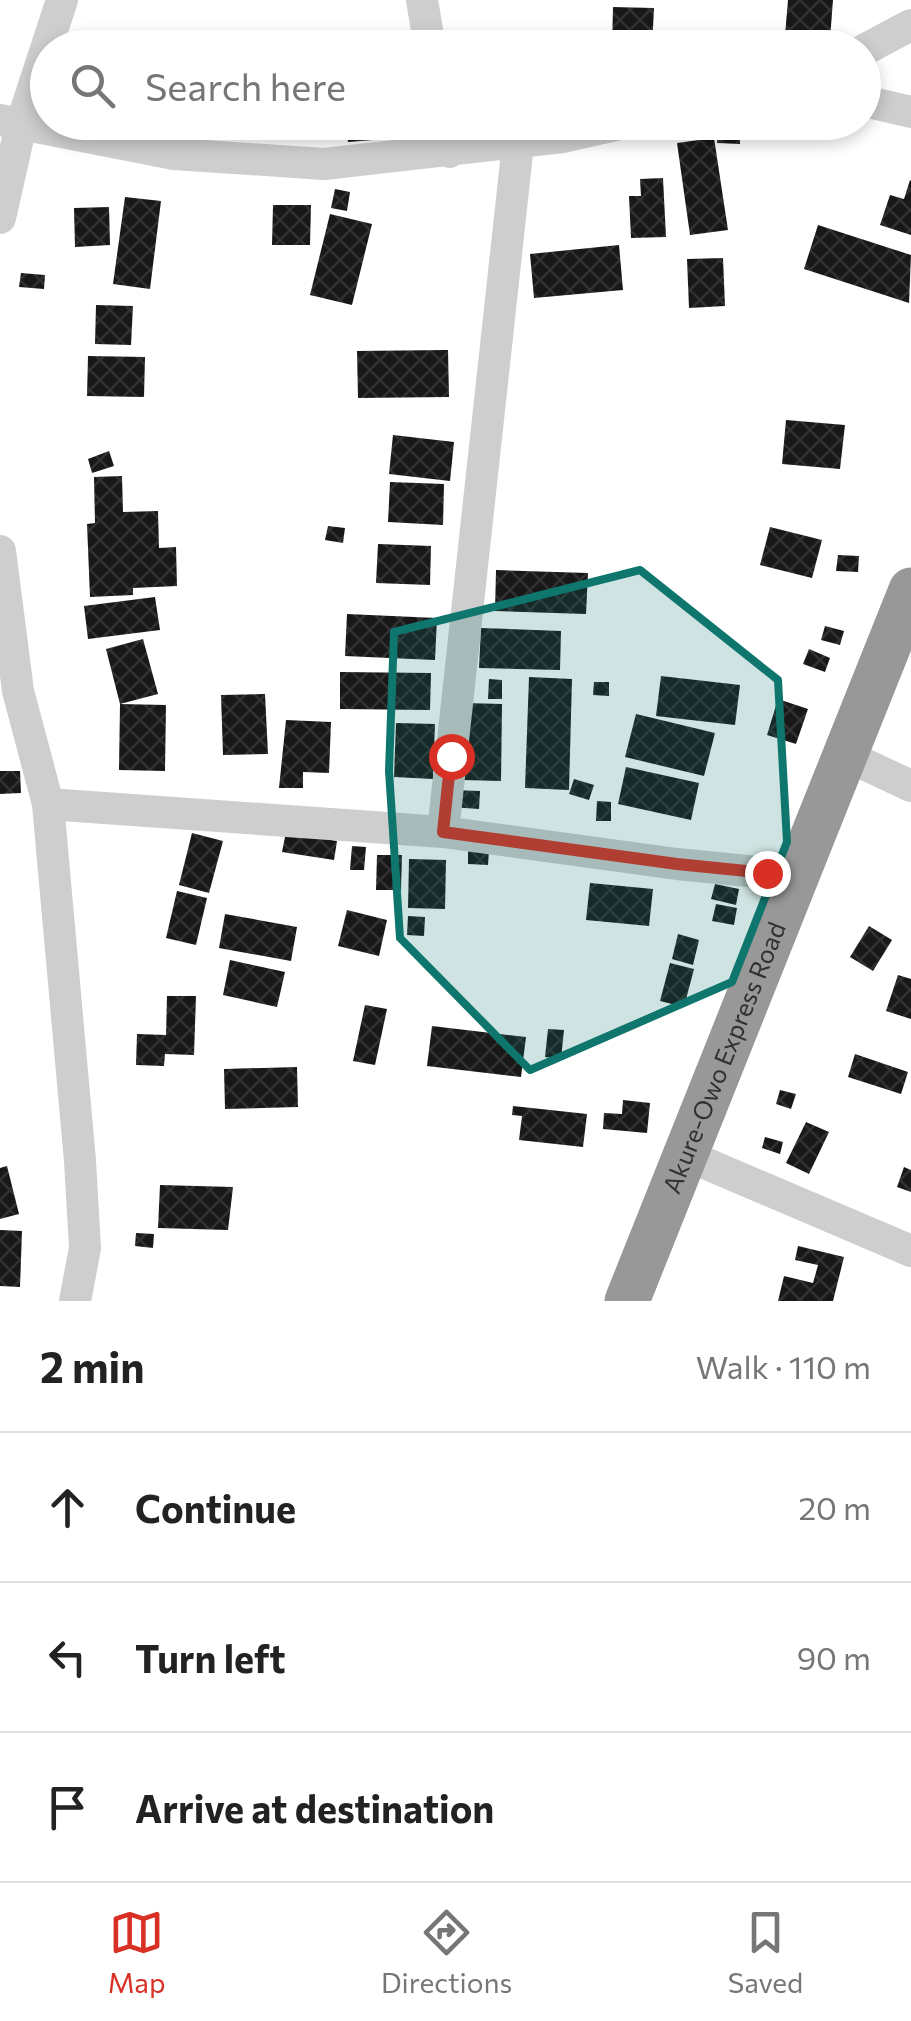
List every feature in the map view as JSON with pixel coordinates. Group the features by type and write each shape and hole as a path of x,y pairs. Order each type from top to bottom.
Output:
{"highway":[{"name":"Akure-Owo Express Road","path":"627,1301 911,590"}],"street":[{"path":"49,30 62,0"},
{"path":"422,0 427,30"},
{"path":"881,41 911,25"},
{"path":"0,218 10,122 30,75"},
{"path":"881,105 911,112"},
{"path":"102,140 174,154 324,164 437,140"},
{"path":"470,140 518,144 538,140"},
{"path":"443,832 518,144"},
{"path":"0,551 9,690 48,804 85,1248 75,1301"},
{"path":"845,755 911,786"},
{"path":"48,804 443,832 797,876"},
{"path":"686,1154 911,1251"}],"highlighted area":[{"path":"640,570 778,680 787,842 732,982 530,1070 400,938 389,771 394,632"}],"building":[{"path":"788,0 833,0 831,30 785,30"},
{"path":"613,7 654,8 653,30 612,30"},
{"path":"714,140 728,230 690,235 677,143"},
{"path":"717,140 740,140 740,144"},
{"path":"663,178 666,237 631,238 629,196 641,196 640,179"},
{"path":"910,180 911,235 880,225 890,195 904,199"},
{"path":"335,189 350,192 347,211 331,208"},
{"path":"125,197 161,201 150,289 113,284"},
{"path":"273,205 311,205 310,245 272,245"},
{"path":"109,207 110,245 75,247 74,208"},
{"path":"330,214 372,224 352,305 310,295"},
{"path":"818,225 911,255 909,303 804,269"},
{"path":"619,245 623,290 534,298 530,254"},
{"path":"723,258 725,306 689,308 687,259"},
{"path":"21,273 45,275 44,289 19,287"},
{"path":"96,305 133,306 131,345 95,344"},
{"path":"448,350 449,397 358,398 357,351"},
{"path":"88,356 145,357 144,397 87,396"},
{"path":"786,420 845,425 840,469 782,464"},
{"path":"393,435 454,442 450,481 389,474"},
{"path":"109,451 114,466 92,473 88,459"},
{"path":"122,476 123,512 158,511 159,548 176,547 177,586 133,588 133,595 90,597 87,524 95,523 94,477"},
{"path":"390,482 444,484 443,525 388,522"},
{"path":"328,526 345,528 343,543 325,540"},
{"path":"770,527 822,540 812,578 760,565"},
{"path":"378,544 431,546 430,585 376,583"},
{"path":"838,555 859,556 858,572 836,571"},
{"path":"496,570 588,573 586,614 495,611"},
{"path":"155,597 160,630 88,639 84,606"},
{"path":"347,614 437,618 435,660 345,656"},
{"path":"825,626 844,631 840,645 821,640"},
{"path":"481,628 561,631 560,670 479,668"},
{"path":"143,639 158,694 120,704 106,649"},
{"path":"809,649 830,658 825,672 803,664"},
{"path":"340,672 431,673 430,710 340,709"},
{"path":"661,676 740,685 735,725 656,716"},
{"path":"529,677 572,679 569,790 525,788"},
{"path":"489,679 502,680 502,699 488,699"},
{"path":"594,682 609,682 609,696 593,695"},
{"path":"265,694 268,754 223,755 221,695"},
{"path":"778,699 808,709 796,744 767,735"},
{"path":"465,703 502,704 501,781 463,780"},
{"path":"120,704 166,705 165,771 119,770"},
{"path":"636,714 715,733 704,776 625,757"},
{"path":"286,720 331,722 329,773 303,772 303,788 279,788"},
{"path":"396,723 435,724 433,779 394,777"},
{"path":"626,767 699,783 691,820 618,804"},
{"path":"0,771 20,771 21,793 0,794"},
{"path":"574,779 594,785 589,800 569,794"},
{"path":"451,790 480,791 479,809 450,807"},
{"path":"597,801 611,802 611,821 596,821"},
{"path":"286,832 337,841 334,860 282,852"},
{"path":"192,833 223,841 209,893 179,885"},
{"path":"352,846 366,847 364,870 350,870"},
{"path":"468,850 489,850 488,865 468,864"},
{"path":"377,855 402,855 401,890 376,890"},
{"path":"409,859 446,860 445,909 408,908"},
{"path":"590,883 653,889 649,926 586,920"},
{"path":"715,884 739,889 736,905 711,899"},
{"path":"177,891 207,898 196,945 166,938"},
{"path":"716,904 737,908 734,925 712,921"},
{"path":"347,910 387,920 379,956 338,946"},
{"path":"225,914 297,927 291,961 219,948"},
{"path":"408,916 425,917 424,936 407,935"},
{"path":"869,926 892,940 873,971 850,957"},
{"path":"678,934 699,940 693,965 672,959"},
{"path":"230,960 285,972 277,1007 223,995"},
{"path":"670,963 694,969 684,1007 660,1001"},
{"path":"898,975 911,979 911,1019 886,1011"},
{"path":"167,996 196,996 194,1055 165,1054 164,1066 136,1065 137,1034 166,1035"},
{"path":"365,1005 387,1009 375,1065 353,1061"},
{"path":"432,1026 526,1037 521,1077 427,1066"},
{"path":"548,1029 564,1030 561,1059 545,1057"},
{"path":"855,1054 908,1072 901,1094 848,1077"},
{"path":"297,1067 298,1107 225,1109 224,1069"},
{"path":"780,1090 796,1094 791,1109 776,1104"},
{"path":"623,1100 650,1103 647,1133 603,1129 604,1113 622,1114"},
{"path":"513,1106 587,1114 583,1147 519,1140 522,1116 512,1115"},
{"path":"806,1122 829,1132 809,1174 786,1163"},
{"path":"765,1137 783,1142 780,1154 762,1148"},
{"path":"7,1166 19,1214 0,1219 0,1168"},
{"path":"904,1167 911,1170 911,1192 897,1187"},
{"path":"160,1185 233,1187 228,1230 158,1228"},
{"path":"0,1230 22,1231 20,1287 0,1286"},
{"path":"136,1233 154,1234 153,1248 135,1246"},
{"path":"798,1246 844,1257 833,1301 778,1301 784,1276 813,1283 818,1265 795,1260"}],"route":[{"path":"451,756 443,832 767,873"}]}
